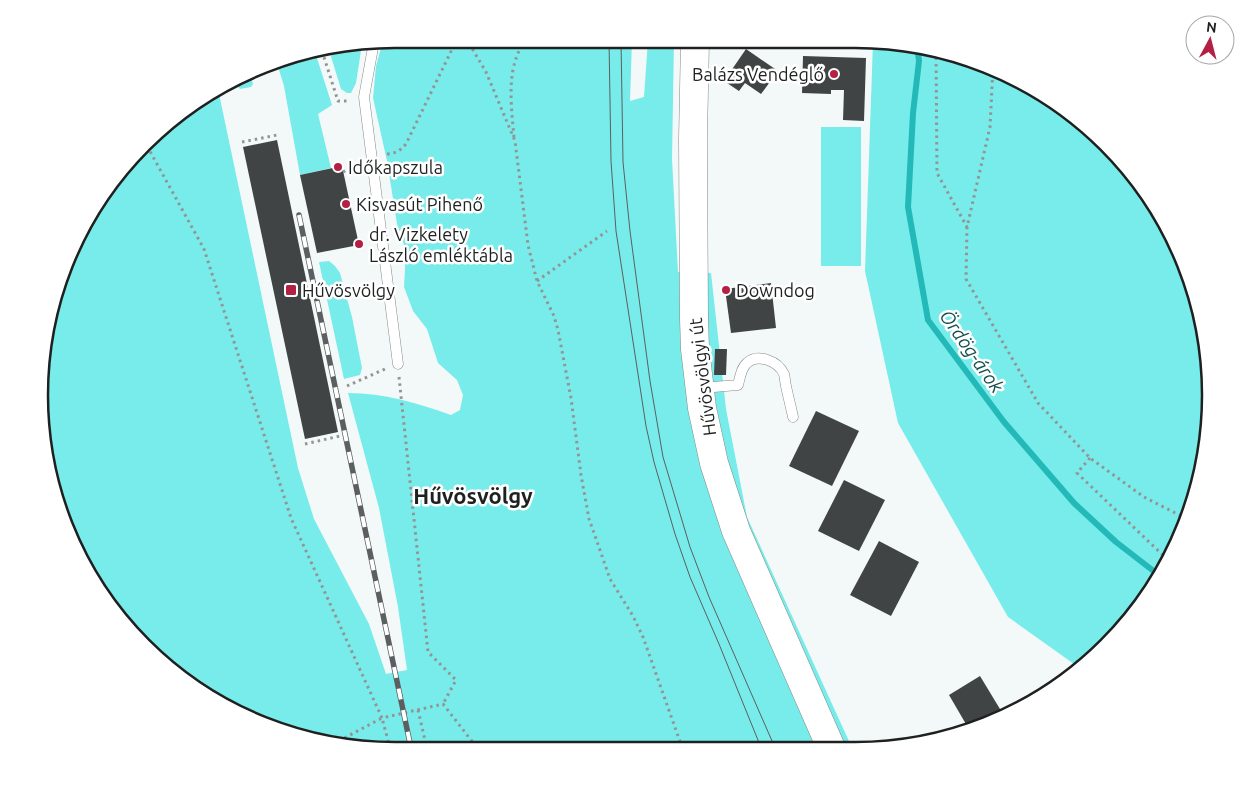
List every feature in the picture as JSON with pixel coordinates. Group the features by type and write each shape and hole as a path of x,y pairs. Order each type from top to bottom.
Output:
{"main road":[{"name":"Hűvösvölgyi út","path":"695,48 694,319 702,408 714,463 736,531 828,742"}],"lane":[{"path":"373,48 364,101 398,364"},
{"path":"700,388 738,385 745,365 751,360 760,358 769,360 778,365 784,374 793,417"}],"path":[{"path":"371,156 395,153 404,146 453,48"},
{"path":"471,48 486,72 515,141"},
{"path":"521,48 514,63 513,114 528,246 537,281 554,316 558,330 571,398 580,475 589,519 610,579 643,637 680,742"},
{"path":"323,55 338,101 364,101"},
{"path":"936,57 936,172 967,228"},
{"path":"993,76 990,127 967,228 966,279 1038,403 1090,458 1144,497 1181,516"},
{"path":"242,142 277,135"},
{"path":"149,149 204,249 290,518 382,718 388,742"},
{"path":"537,281 607,231"},
{"path":"343,739 382,718 442,704 456,680 428,652 398,364 347,386"},
{"path":"305,444 340,436"},
{"path":"1090,458 1077,473 1163,556"},
{"path":"442,704 472,742"},
{"path":"418,710 425,742"}],"shaded area":[{"path":"381,48 632,48 630,101 644,97 647,48 674,48 672,159 678,272 711,273 726,409 747,517 849,742 372,742 327,736 283,724 241,707 221,696 183,671 149,641 119,607 83,549 59,485 50,440 48,418 48,372 54,327 66,283 83,241 119,183 149,149 183,119 219,95 298,468 314,519 369,624 386,674 407,670 398,607 379,508 348,393 400,399 451,415 460,410 463,395 457,380 438,363 427,329 413,311 404,287 406,251 397,224 387,161 373,98 376,66"},
{"path":"873,48 923,54 967,66 1009,83 1048,106 1067,119 1101,149 1131,183 1167,241 1191,305 1200,350 1202,418 1196,463 1184,507 1167,549 1156,569 1131,607 1101,641 1075,664 1008,617 898,423 865,271"},
{"path":"361,49 356,83 351,93 341,89 330,53"},
{"path":"316,56 332,105 318,114 331,168 300,175 284,86 278,68"},
{"path":"252,78 253,84 251,87 240,89 237,85"},
{"path":"821,127 861,127 861,266 821,266"},
{"path":"329,261 340,273 352,317 362,368 360,375 344,379 319,262"}],"building":[{"path":"746,49 778,71 761,94 745,83 739,91 724,81"},
{"name":"Balázs Vendéglő","path":"803,56 866,58 864,121 843,120 844,90 831,90 831,94 802,93"},
{"name":"Hűvösvölgy","path":"277,140 338,432 305,439 243,147"},
{"path":"342,166 359,245 317,253 300,175"},
{"path":"771,283 776,328 731,333 725,289"},
{"path":"715,349 727,349 726,375 714,375"},
{"path":"816,411 859,431 832,486 789,466"},
{"path":"844,480 885,500 859,551 818,531"},
{"path":"879,541 919,562 891,616 850,595"},
{"path":"980,676 1001,710 966,724 949,695"}],"waterway":[{"name":"Ördög-árok","path":"918,53 919,61 913,113 908,207 928,320 1004,422 1074,503 1116,542 1154,572"}],"tram line":[{"path":"609,48 611,161 616,231 646,426 654,462 690,577 759,742"},
{"path":"621,48 623,162 630,231 650,381 663,457 690,547 709,597 772,742"}],"railway":[{"path":"299,215 410,742"}],"place":[{"name":"Balázs Vendéglő","path":"834,74"},
{"name":"Időkapszula","path":"338,167"},
{"name":"Kisvasút Pihenő","path":"346,204"},
{"name":"dr. Vizkelety László emléktábla","path":"359,244"},
{"name":"Hűvösvölgy","path":"291,290"},
{"name":"Downdog","path":"726,290"}],"district":[{"name":"Hűvösvölgy","path":"473,495"}]}
